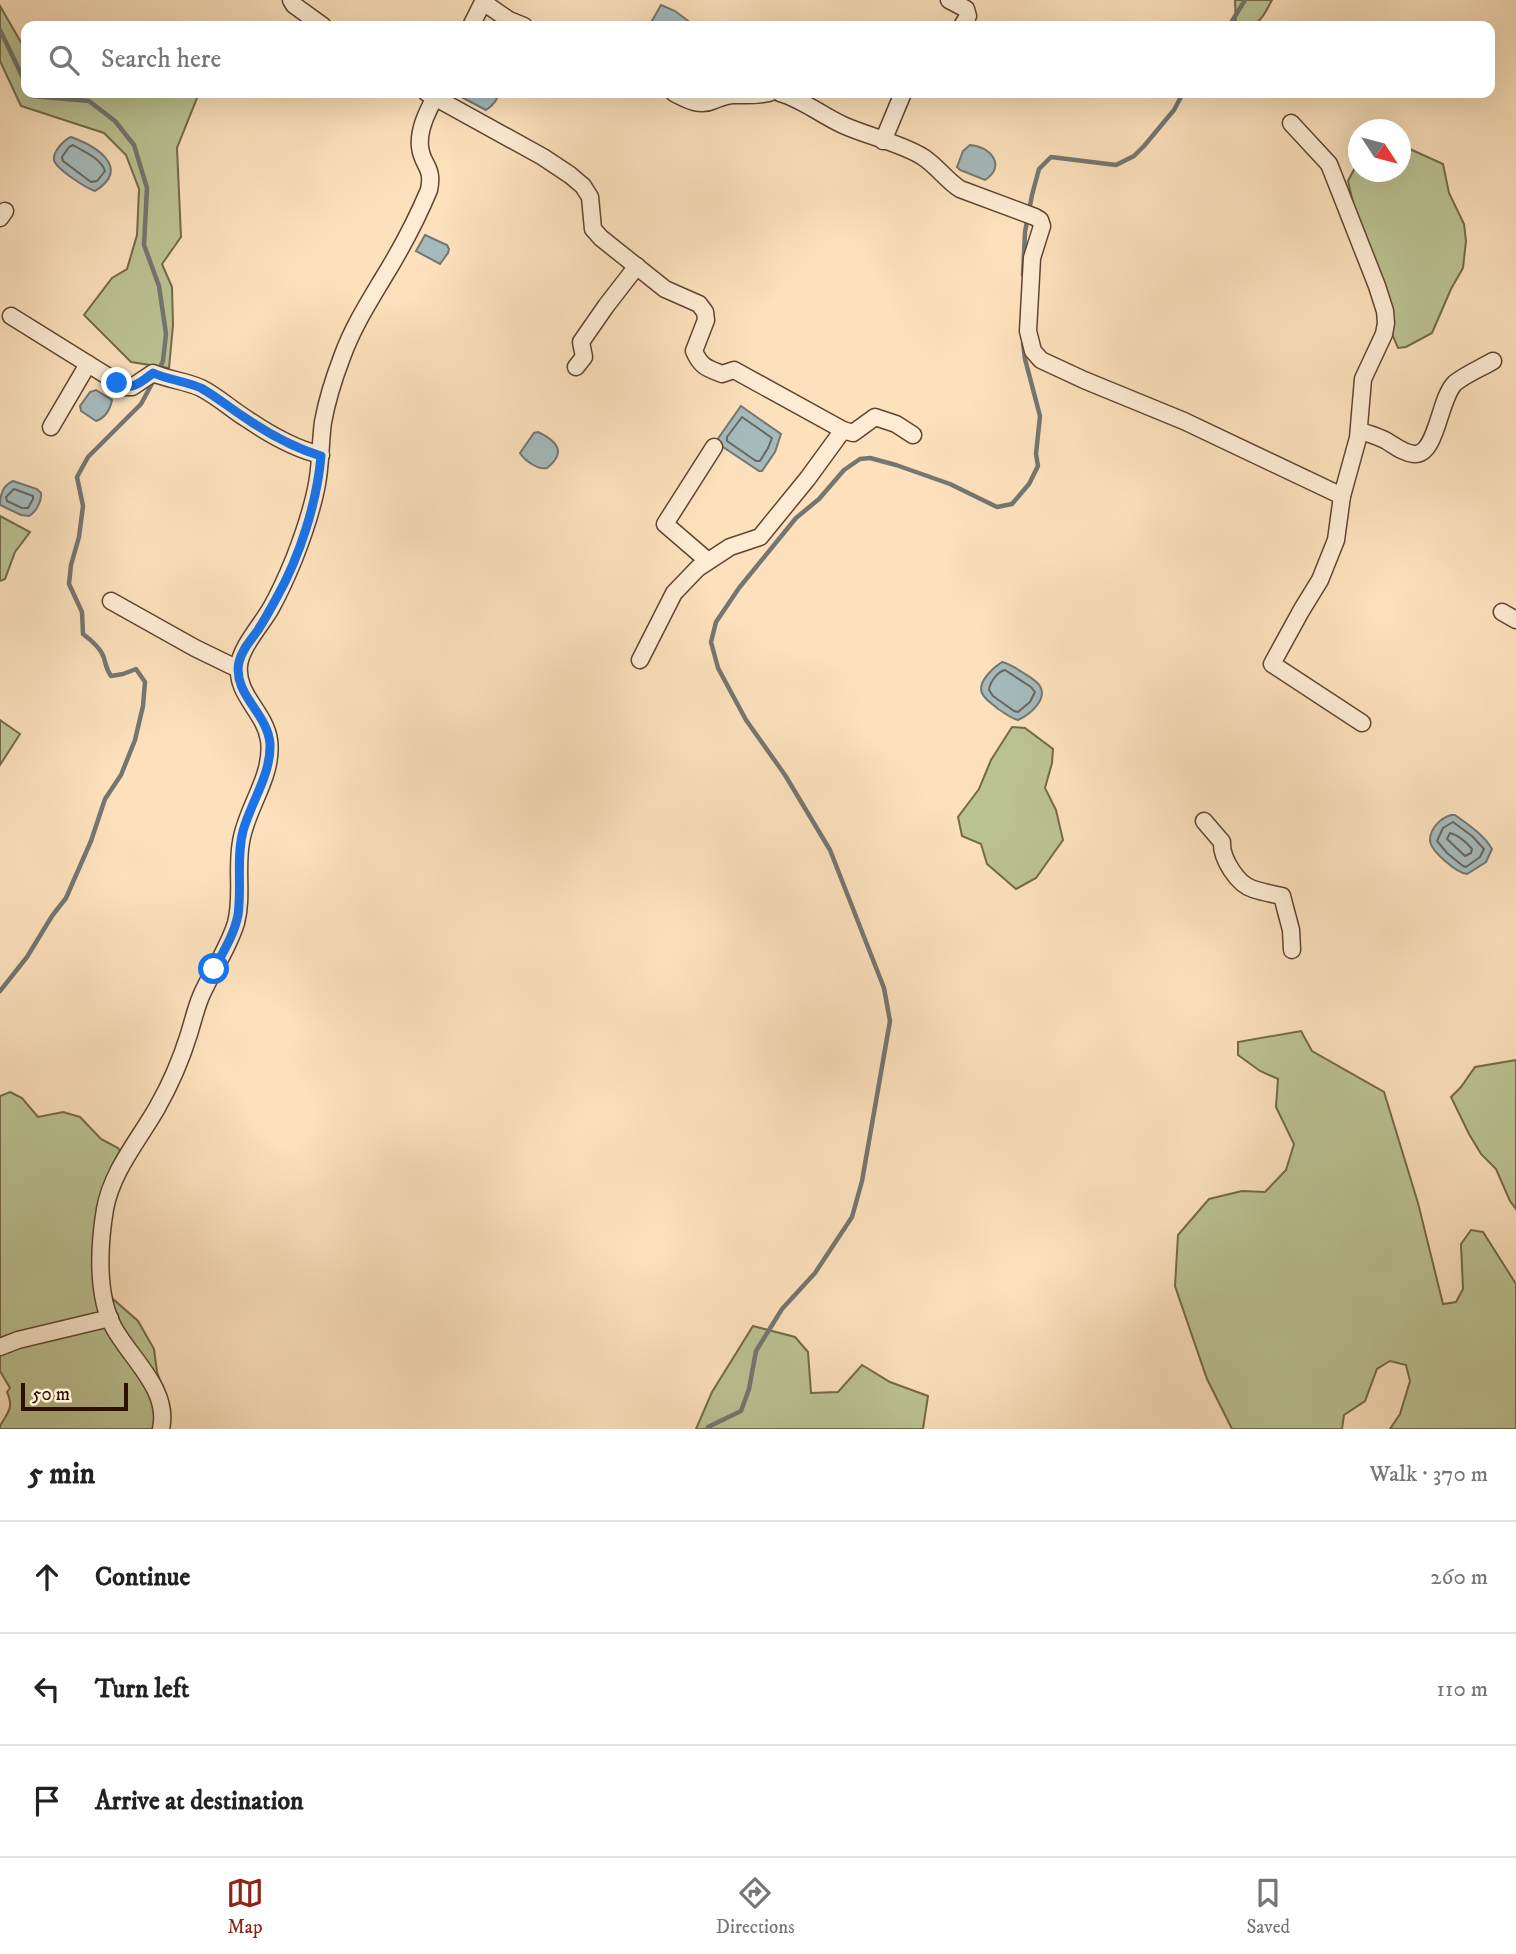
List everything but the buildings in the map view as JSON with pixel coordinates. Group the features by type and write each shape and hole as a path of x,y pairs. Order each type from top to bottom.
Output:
{"street":[{"path":"291,0 316,21"},
{"path":"949,0 967,9 968,16 965,21"},
{"path":"473,21 483,1 512,21"},
{"path":"161,1429 162,1408 155,1391 114,1328 102,1294 105,1208 113,1182 158,1107 177,1068 200,998 228,944 237,919 240,843 247,816 268,764 270,745 265,725 240,683 241,656 287,576 309,516 317,488 327,405 351,334 392,264 429,190 431,177 420,147 421,129 432,98"},
{"path":"440,98 570,175 583,186 590,197 593,229 601,238 664,289 699,304 705,312 706,320 694,351 703,366 722,374 734,370 843,430 853,433 875,417 896,424 912,435"},
{"path":"685,98 704,103 719,98"},
{"path":"792,98 843,125 927,159 960,189 1040,220 1042,226 1032,258 1028,331 1033,351 1041,360 1184,421 1342,496"},
{"path":"883,141 901,98"},
{"path":"1291,122 1329,164 1377,286 1386,323 1384,334 1363,379 1359,431 1342,496 1339,525 1328,561 1272,664 1362,723"},
{"path":"576,367 584,357 581,342 637,266"},
{"path":"11,316 125,387 132,387 159,376 188,383 259,427 321,456"},
{"path":"1359,431 1372,434 1413,454 1422,454 1432,439 1453,384 1493,361"},
{"path":"51,427 88,364"},
{"path":"640,660 674,593 708,561 730,547 760,537 843,430"},
{"path":"708,561 665,524 714,447"},
{"path":"111,601 194,648 239,667"},
{"path":"1204,821 1222,842 1225,858 1245,886 1282,896 1291,930 1292,950"},
{"path":"0,1347 18,1340 110,1318"}],"green space":[{"path":"1235,0 1272,0 1258,21 1236,21"},
{"path":"0,6 21,42 21,98 197,98 177,148 181,237 162,264 172,287 173,325 169,368 131,362 84,315 112,278 127,269 137,235 139,189 126,155 104,133 21,106 0,61"},
{"path":"1411,150 1443,164 1449,193 1464,224 1466,241 1463,268 1432,333 1406,347 1398,348 1392,334 1358,224 1348,182 1411,182"},
{"path":"0,516 30,532 15,552 5,579 0,581"},
{"path":"0,720 20,734 0,765"},
{"path":"1012,727 1025,728 1053,749 1045,788 1056,810 1063,840 1036,878 1016,889 987,864 981,844 962,836 958,817 979,789 991,760"},
{"path":"1301,1031 1312,1051 1384,1092 1418,1203 1443,1304 1456,1302 1463,1289 1461,1244 1471,1230 1483,1232 1516,1284 1516,1429 1390,1429 1400,1414 1410,1381 1406,1365 1390,1361 1377,1369 1365,1401 1344,1415 1342,1429 1232,1429 1207,1379 1175,1286 1178,1235 1209,1199 1242,1191 1265,1192 1286,1170 1294,1144 1276,1107 1278,1079 1260,1071 1238,1055 1238,1042"},
{"path":"1516,1060 1516,1209 1496,1169 1481,1154 1469,1134 1451,1097 1475,1067"},
{"path":"10,1092 22,1098 38,1117 63,1112 80,1117 101,1139 118,1148 127,1163 111,1210 97,1280 113,1299 138,1321 154,1349 157,1372 166,1396 165,1429 0,1429 9,1410 7,1392 10,1388 0,1371 0,1096"},
{"path":"753,1326 795,1337 808,1352 811,1393 838,1392 862,1365 890,1382 928,1396 923,1429 696,1429 712,1392"}],"water":[{"path":"661,5 688,21 652,21"},
{"path":"463,98 497,98 486,110"},
{"path":"71,137 99,152 110,166 106,182 95,191 65,173 54,160 60,146"},
{"path":"970,145 984,149 993,158 995,169 985,180 957,167 963,151"},
{"path":"425,235 447,245 448,253 440,264 416,251"},
{"path":"96,390 112,400 107,413 96,421 81,411 80,406 90,392"},
{"path":"741,406 781,434 775,452 762,471 717,443"},
{"path":"538,432 557,447 557,457 547,468 532,464 520,453 534,433"},
{"path":"13,481 37,489 41,493 38,506 29,516 0,505 3,491"},
{"path":"1002,662 1034,680 1042,691 1036,706 1018,720 998,709 982,693 984,680"},
{"path":"1451,815 1455,815 1476,831 1492,849 1486,862 1467,874 1445,861 1431,845 1430,836 1434,828"}],"waterway":[{"path":"1232,21 1245,0"},
{"path":"0,30 21,74"},
{"path":"55,98 89,101 115,121 134,145 147,188 144,245 159,286 166,334 163,361 159,370"},
{"path":"1023,275 1025,232 1039,169 1051,157 1116,165 1134,156 1174,110 1180,98"},
{"path":"708,1429 741,1411 749,1389 756,1351 782,1309 815,1273 852,1217 862,1181 890,1021 884,988 830,850 785,775 746,720 718,668 711,642 716,622 739,588 796,518 819,499 844,470 860,459 870,458 896,465 950,484 997,507 1012,504 1029,484 1038,466 1036,454 1040,416 1023,343"},
{"path":"0,991 27,957 66,898 91,841 105,799 121,775 135,740 143,706 145,682 136,669 111,676 101,651 83,634 82,612 69,584 83,506 77,477 88,457 141,404 155,378"}],"route":[{"path":"117,383 132,387 153,373 188,383 216,397 259,427 321,456 312,506 287,576 239,664 240,683 265,725 270,745 268,764 247,816 240,843 237,919 228,944 214,969"}]}
